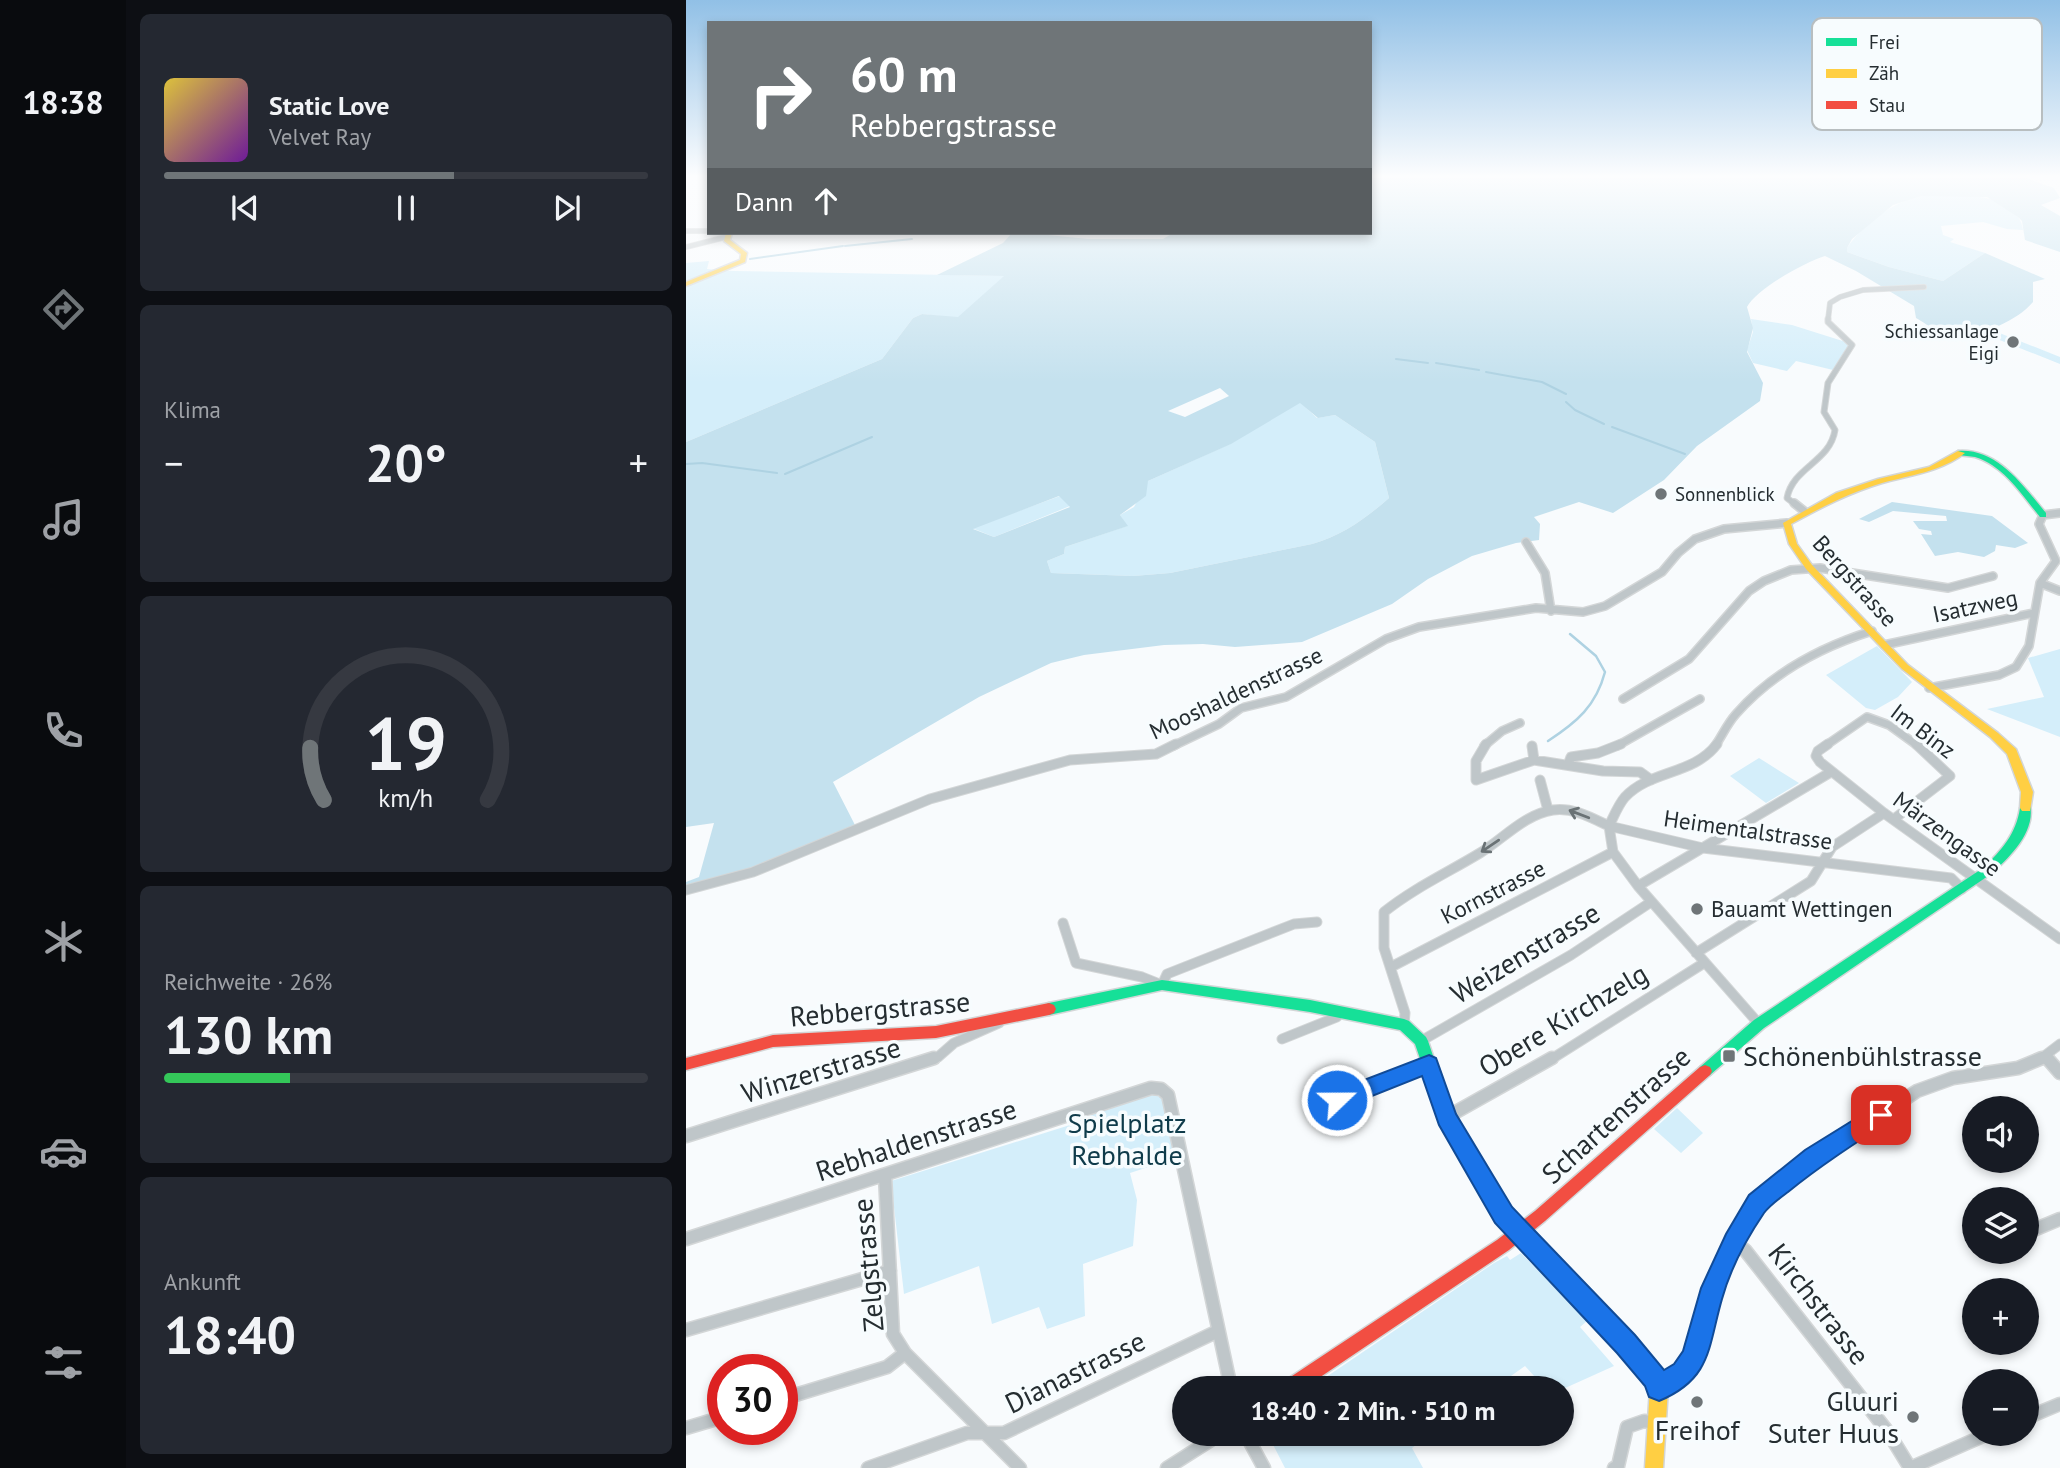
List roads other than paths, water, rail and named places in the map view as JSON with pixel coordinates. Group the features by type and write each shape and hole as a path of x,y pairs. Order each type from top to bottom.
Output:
{"street":[{"path":"686,284 743,261 745,255 733,247"},
{"name":"Bergstrasse","path":"1924,287 1882,288 1842,296 1830,303 1828,321 1853,345 1828,383 1824,412 1835,430 1832,446 1803,471 1787,492 1787,498 1804,511 1787,523 1793,544 1809,568 1929,688 2002,741 2016,759 2027,792 2025,822 2007,853 1975,880"},
{"path":"1804,511 1837,495 1936,468 1957,453 1964,452 1978,455 2002,470 2043,515"},
{"path":"2043,515 2060,513"},
{"path":"1929,688 1998,675 2016,667 2029,646 2040,583 2056,561 2039,524 2043,515"},
{"name":"Mooshaldenstrasse","path":"686,890 752,872 930,799 1070,761 1156,754 1219,724 1241,708 1286,697 1386,639 1419,627 1536,608 1583,612 1625,596 1662,572 1686,545 1709,534 1740,527 1787,523"},
{"path":"1526,542 1545,573 1551,611"},
{"path":"1623,699 1689,659 1749,591 1782,574 1809,568 1948,588 1993,576"},
{"path":"2040,583 2060,591"},
{"name":"Isatzweg","path":"1884,645 2034,613"},
{"name":"Heimentalstrasse","path":"1872,631 1831,647 1775,679 1743,705 1716,747 1706,757 1651,780 1626,796 1609,826 1703,848 1951,878 1962,889"},
{"path":"1568,765 1571,757 1625,743 1700,699"},
{"name":"Im Binz","path":"1816,756 1818,751 1867,717 1882,722 1913,743 1950,776 1894,819"},
{"path":"1520,723 1499,732 1488,741 1478,756 1473,774 1476,780 1534,761 1603,771 1640,772 1651,780"},
{"path":"1532,746 1534,761"},
{"name":"Märzengasse","path":"1816,756 1831,772 1885,813 2060,939"},
{"path":"1638,886 1831,772"},
{"path":"1540,780 1548,810"},
{"path":"1654,1468 1659,1388 1655,1378 1626,1344 1518,1233 1481,1180 1447,1118 1421,1041 1404,1025 1405,1013 1384,948 1384,912 1402,896 1482,851 1524,822 1548,810 1566,809 1609,826 1613,852 1638,886 1759,1024"},
{"path":"1696,953 1811,881 1832,847 1885,813"},
{"name":"Kornstrasse","path":"1391,967 1613,852"},
{"name":"Schartenstrasse","path":"1307,1376 1518,1233 1759,1024 1975,880"},
{"name":"Weizenstrasse","path":"1421,1041 1571,955 1651,902"},
{"path":"1162,985 1167,974 1294,924 1317,922"},
{"name":"Rebbergstrasse","path":"1063,923 1076,963 1094,969 1152,980 1162,985 1340,1012 1404,1025"},
{"name":"Obere Kirchzelg","path":"1447,1118 1497,1087 1535,1070 1704,963"},
{"name":"Rebbergstrasse","path":"686,1064 773,1041 936,1032 1162,985"},
{"path":"1282,1039 1337,1017 1340,1012"},
{"name":"Winzerstrasse","path":"686,1136 938,1057 954,1043 999,1024 999,1019"},
{"path":"1659,1388 1683,1373 1693,1359 1710,1297 1734,1242 1758,1202 1813,1157 1863,1127 1901,1099 1935,1083 1966,1075 2028,1068 2047,1058 2060,1044"},
{"path":"2047,1058 2060,1073"},
{"path":"1320,1107 1429,1064"},
{"name":"Rebhaldenstrasse","path":"686,1239 1152,1088 1161,1088 1168,1095 1177,1130 1219,1331"},
{"name":"Zelgstrasse","path":"885,1176 893,1334 905,1353 1020,1468"},
{"path":"2039,1228 2060,1219"},
{"name":"Kirchstrasse","path":"1734,1242 1745,1250 1873,1412 1910,1468"},
{"path":"686,1330 890,1271"},
{"path":"1219,1331 1228,1376"},
{"name":"Dianastrasse","path":"869,1468 967,1433 1004,1433 1219,1331"},
{"path":"798,1394 887,1367 905,1353"},
{"path":"2039,1413 2060,1404"},
{"path":"1614,1468 1618,1466 1627,1427 1644,1421 1655,1423"},
{"path":"686,1428 707,1422"},
{"path":"1910,1468 1962,1445"},
{"path":"1167,1468 1202,1446"},
{"path":"1252,1446 1264,1468"}],"waterway":[{"path":"750,259 839,247"},
{"path":"1396,359 1428,363"},
{"path":"1436,363 1479,370"},
{"path":"1486,372 1542,382 1566,394"},
{"path":"1566,402 1575,410 1604,424"},
{"path":"1612,427 1685,454"},
{"path":"785,474 872,437"},
{"path":"686,464 702,463 777,473"},
{"path":"1548,741 1568,727 1591,704 1605,672 1596,656 1570,634"}],"place":[{"name":"Schiessanlage Eigi","path":"2013,342"},
{"name":"Sonnenblick","path":"1661,494"},
{"name":"Bauamt Wettingen","path":"1697,909"},
{"name":"Schönenbühlstrasse","path":"1729,1056"},
{"name":"Freihof","path":"1697,1402"},
{"name":"Gluuri Suter Huus","path":"1913,1417"}],"park label":[{"name":"Spielplatz Rebhalde","path":"1127,1139"}]}
